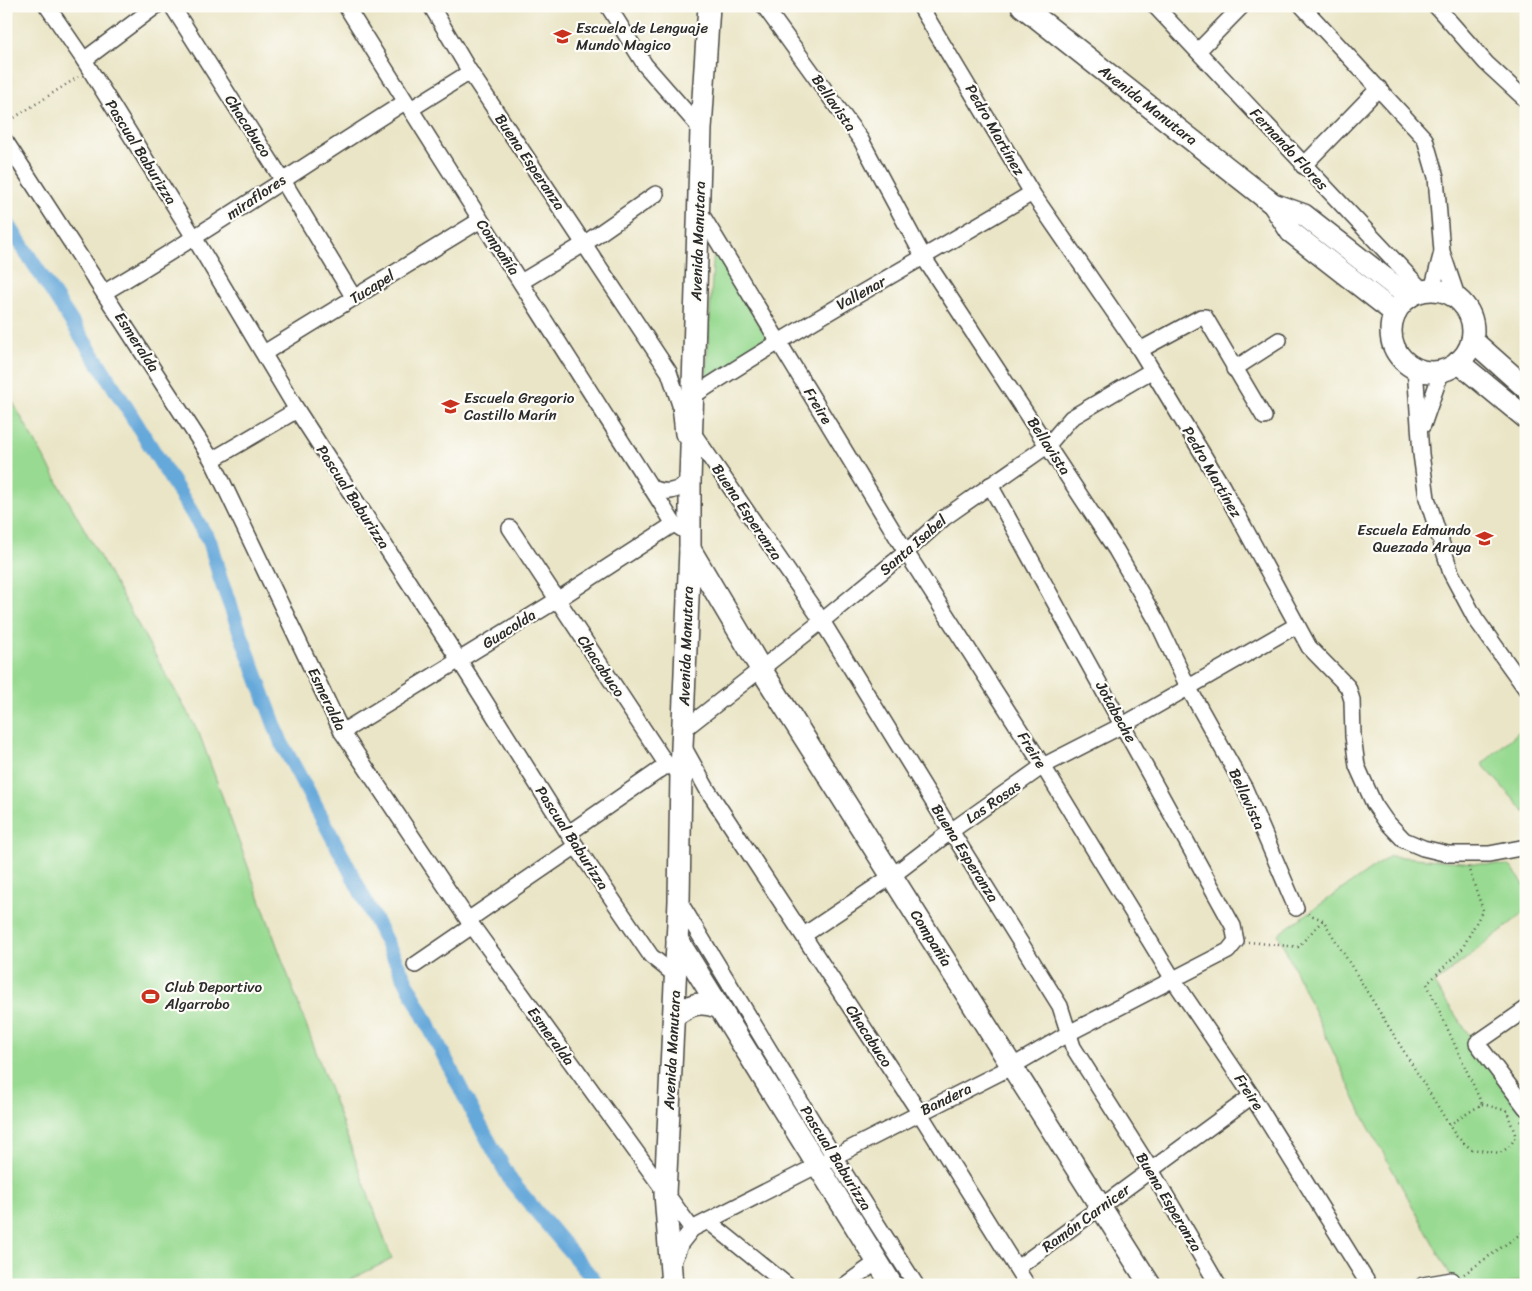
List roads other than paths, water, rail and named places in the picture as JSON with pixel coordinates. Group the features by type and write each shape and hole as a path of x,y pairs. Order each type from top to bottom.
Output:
{"main road":[{"name":"Avenida Manutara","path":"671,1277 665,1194 679,901 674,768 682,738 689,589 685,536 693,433 701,129 709,6"},
{"name":"Avenida Manutara","path":"1022,6 1273,204 1304,215 1421,293"},
{"name":"Avenida Manutara","path":"1273,204 1291,232 1395,313"},
{"path":"1421,293 1450,294 1458,299 1464,305 1472,322 1472,340 1469,348 1450,366 1432,371 1415,367 1401,356 1393,340 1392,322 1395,313 1421,293"},
{"path":"1472,340 1526,388"},
{"path":"1450,366 1526,418"},
{"name":"Compañía","path":"685,536 760,669 1012,1067 1102,1205 1150,1285"},
{"path":"689,589 700,585 714,590"},
{"name":"Pascual Baburizza","path":"677,939 720,1008 825,1160 877,1262 892,1285"},
{"path":"674,1016 692,1004 708,1004 720,1008"}],"street":[{"name":"Pascual Baburizza","path":"47,6 87,65 195,239 297,410 460,660 573,840 651,956 676,976"},
{"path":"87,65 156,6"},
{"name":"Chacabuco","path":"172,6 282,179 354,298"},
{"name":"Compañía","path":"346,6 479,221 521,282 651,488 685,536"},
{"name":"Buena Esperanza","path":"430,6 470,72 669,372 680,405 683,464 690,481"},
{"path":"608,6 645,65 701,129"},
{"name":"Bellavista","path":"764,6 861,140 924,258 1116,550 1158,623 1188,687 1245,789 1296,908"},
{"name":"Pedro Martínez","path":"920,6 1032,193 1140,350 1222,486 1309,647 1348,687 1352,700 1353,736 1357,766 1370,796 1385,820 1404,840 1423,848 1448,854 1489,854 1526,847"},
{"name":"Fernando Flores","path":"1155,6 1421,293"},
{"path":"1198,51 1242,6"},
{"path":"1302,6 1424,139 1436,177 1442,252 1458,299"},
{"path":"1436,6 1486,63 1526,100"},
{"name":"miraflores","path":"105,292 195,239 282,179 470,72"},
{"path":"1303,166 1379,88"},
{"name":"Esmeralda","path":"6,142 105,292 212,460 342,732 470,923 692,1229"},
{"name":"Vallenar","path":"693,396 778,340 924,258 1032,193"},
{"path":"521,282 584,244 656,194"},
{"name":"Freire","path":"700,212 906,552 1043,766 1173,979 1252,1096 1369,1285"},
{"name":"Tucapel","path":"264,353 479,221"},
{"path":"1421,293 1442,252"},
{"path":"1140,350 1201,316 1205,317 1234,369 1264,416"},
{"path":"1234,369 1279,340"},
{"path":"1421,432 1450,366"},
{"path":"1415,367 1421,432 1421,454 1427,498 1451,573 1475,618 1526,689"},
{"name":"Santa Isabel","path":"682,738 760,669 822,621 944,518 1048,445 1072,418 1151,371"},
{"path":"212,460 297,410"},
{"name":"Buena Esperanza","path":"693,433 822,621 1060,1006 1073,1047 1151,1170 1218,1285"},
{"path":"651,488 668,493 683,487 690,481"},
{"name":"Jotabeche","path":"990,485 1233,926 1236,941"},
{"name":"Chacabuco","path":"510,528 557,600 674,768 707,789"},
{"name":"Guacolda","path":"342,732 557,600 685,536"},
{"name":"Las Rosas","path":"804,936 892,876 951,830 1043,766 1123,725 1297,625"},
{"name":"Chacabuco","path":"682,738 707,789 919,1112 1027,1285"},
{"path":"415,965 573,840 674,768"},
{"name":"Pascual Baburizza","path":"679,901 825,1160 916,1285"},
{"name":"Bandera","path":"692,1229 919,1112 1012,1067 1069,1032 1228,951 1236,941"},
{"path":"1526,1009 1477,1042 1526,1108"},
{"name":"Ramón Carnicer","path":"1017,1268 1252,1096"},
{"path":"708,1221 787,1285"},
{"path":"671,1277 682,1243 692,1229"},
{"path":"845,1285 877,1262"},
{"path":"1423,1285 1452,1280"}],"waterway":[{"path":"6,221 110,381 210,542 220,578 281,742 343,857 472,1111 511,1181 598,1285"}],"place":[{"name":"Escuela de Lenguaje Mundo Magico","path":"562,37"},
{"name":"Escuela Gregorio Castillo Marín","path":"450,407"},
{"name":"Escuela Edmundo Quezada Araya","path":"1485,539"},
{"name":"Club Deportivo Algarrobo","path":"151,996"}]}
